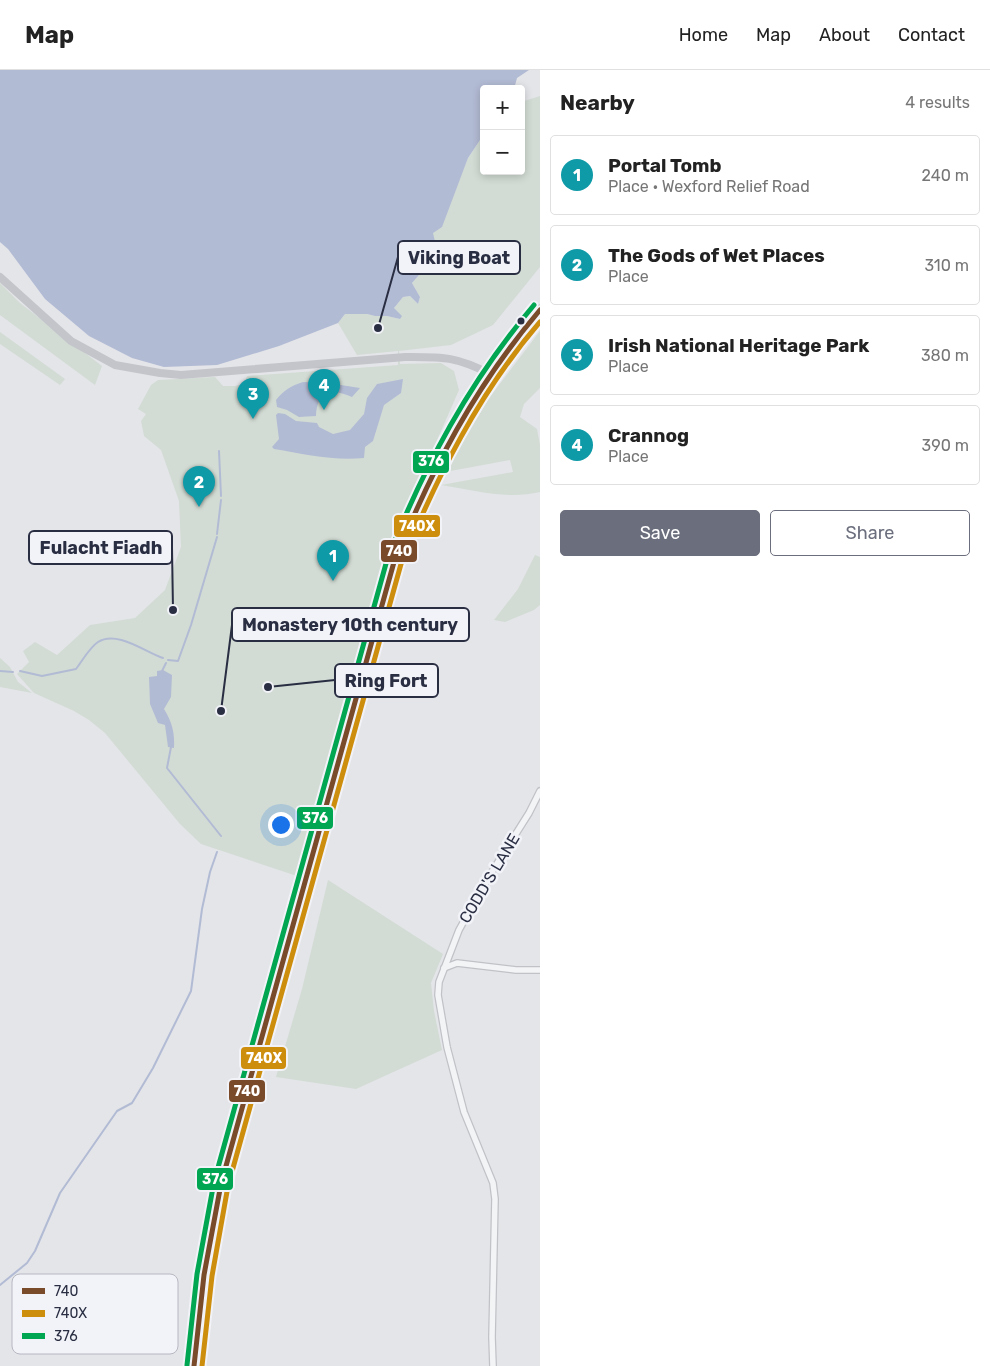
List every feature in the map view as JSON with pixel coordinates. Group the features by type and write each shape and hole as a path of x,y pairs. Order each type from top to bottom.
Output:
{"highway":[{"path":"194,1366 209,1240 221,1184 394,562 415,509 445,447 490,374 520,332 540,310"}],"main road":[{"path":"0,277 71,341 115,365 181,375 405,357 442,357 459,360 490,374"}],"street":[{"name":"CODD'S LANE","path":"493,1366 495,1199 493,1183 464,1112 447,1047 438,995 439,982 459,930 488,878 529,813 540,791"},
{"path":"444,968 457,963 507,969 540,970"}],"shaded area":[{"path":"540,96 540,267 493,325 451,345 399,351 400,364 441,363 454,371 459,390 391,545 360,644 297,876 201,844 180,824 105,733 74,711 34,693 17,674 29,662 23,651 35,642 57,655 90,625 135,618 165,590 181,547 179,501 161,450 144,436 141,421 146,414 138,409 151,385 158,380 215,377 223,386 235,386 244,384 247,376 398,365 398,351 357,355 338,323 345,314 367,314 400,319 394,308 403,297 410,296 418,304 420,297 412,283 425,268 433,233 468,158 480,140 480,175 525,175 525,101"},
{"path":"0,283 20,303 102,366 95,385 0,315"},
{"path":"540,331 540,388 524,404 520,417 537,429 540,445 540,492 503,495 441,485 513,472 510,460 445,472 489,398"},
{"path":"0,332 65,379 60,385 0,344"},
{"path":"535,555 540,557 540,605 534,610 505,622 494,620 518,589"},
{"path":"0,658 10,667 18,682 32,693 0,687"},
{"path":"328,880 443,954 431,983 434,1011 442,1050 356,1089 276,1077 302,989"}],"water":[{"path":"0,70 529,70 517,78 515,85 480,85 480,140 468,158 442,227 433,233 436,246 425,268 412,283 420,297 418,304 410,296 403,297 394,308 402,316 400,319 367,314 345,314 338,323 279,346 217,365 164,367 132,358 89,336 45,299 8,249 0,242"},
{"path":"403,379 401,393 384,405 373,441 365,447 364,458 341,459 274,449 272,447 279,439 276,415 278,413 285,414 296,421 317,423 319,427 333,434 350,430 364,414 367,398 377,384"},
{"path":"303,382 328,383 360,388 352,397 345,394 327,393 319,401 316,416 299,417 277,407 276,400 282,394 291,387"},
{"path":"163,670 172,675 171,697 164,709 172,728 174,748 168,747 165,725 158,723 150,704 149,677 157,676 157,671"}],"waterway":[{"path":"219,451 221,496"},
{"path":"217,534 221,500"},
{"path":"168,660 178,661 191,625 217,537"},
{"path":"20,671 42,676 76,669 92,647 106,639 122,640 163,658"},
{"path":"162,671 166,663"},
{"path":"0,671 13,672"},
{"path":"171,747 167,768 221,836"},
{"path":"14,1274 27,1263 35,1251 60,1193 117,1111 132,1103 153,1068 191,991 202,909 210,872 217,852"},
{"path":"0,1285 12,1275"}],"transit line":[{"name":"376","path":"187,1365 197,1274 214,1182 387,560 416,491 450,426 489,364 534,305"},
{"name":"740","path":"194,1366 204,1275 221,1184 394,562 424,494 456,430 494,369 540,310"},
{"name":"740X","path":"202,1366 212,1276 228,1186 401,564 444,468 478,407 497,378 540,322"}],"place":[{"name":"Viking Boat","path":"378,328"},
{"name":"Crannog","path":"324,410"},
{"name":"Irish National Heritage Park","path":"253,419"},
{"name":"The Gods of Wet Places","path":"199,507"},
{"name":"Portal Tomb","path":"333,581"},
{"name":"Fulacht Fiadh","path":"173,610"},
{"name":"Ring Fort","path":"268,687"},
{"name":"Monastery 10th century","path":"221,711"}]}
